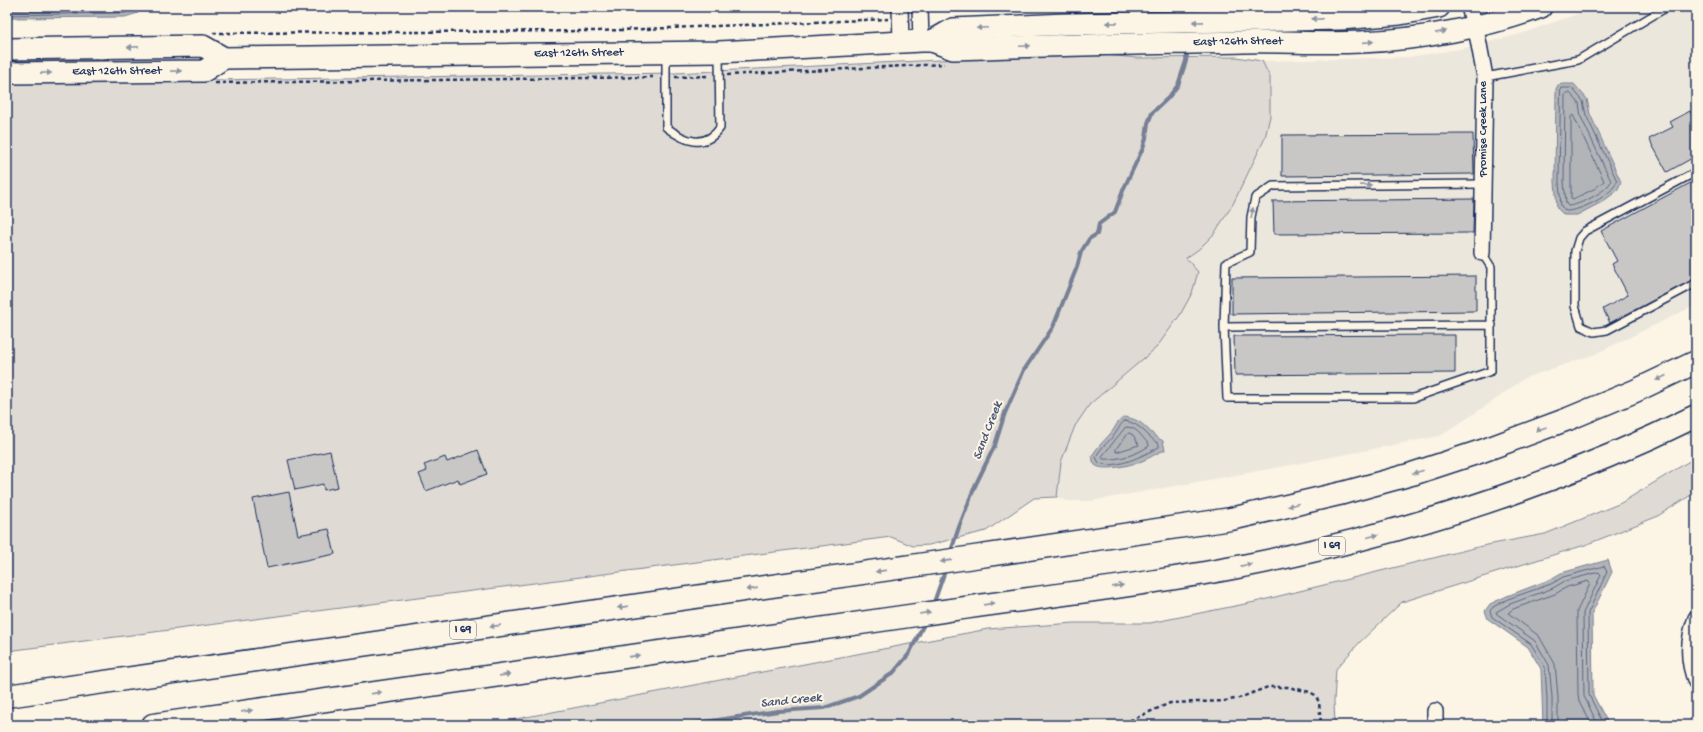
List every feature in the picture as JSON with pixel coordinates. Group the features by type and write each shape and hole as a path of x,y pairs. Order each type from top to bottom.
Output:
{"highway":[{"name":"I 69","path":"7,696 974,558 1231,519 1343,493 1412,474 1482,451 1560,422 1635,391 1696,362"},
{"name":"I 69","path":"153,725 1206,573 1251,564 1342,544 1431,520 1530,486 1621,450 1696,416"}],"main road":[{"name":"East 126th Street","path":"927,41 953,29 1151,22 1341,19 1400,14 1439,7"},
{"name":"East 126th Street","path":"7,49 203,46 224,58 718,52 927,41 953,49 1145,43 1341,43 1376,41 1425,35 1472,16 1541,7"},
{"name":"East 126th Street","path":"7,74 204,71 224,58"}],"street":[{"path":"920,7 927,41"},
{"path":"900,13 901,42"},
{"name":"Promise Creek Lane","path":"1472,16 1485,77 1482,253"},
{"path":"1696,618 1691,629 1690,649 1692,670 1696,682"}],"lane":[{"path":"1485,77 1578,60 1667,7"},
{"path":"666,53 666,127 678,136 697,142 715,136 720,128 720,76 718,52"},
{"path":"1696,172 1585,231 1579,238 1575,251 1575,306 1581,326 1594,332 1607,330 1696,283"},
{"path":"1482,253 1491,267 1491,371 1413,398 1227,398 1224,327 1226,263 1250,252 1251,217 1255,198 1273,186 1484,184"},
{"path":"1224,327 1492,325"}],"path":[{"path":"206,33 596,31 900,13"},
{"path":"210,84 720,76 950,63"},
{"path":"1124,725 1170,703 1225,701 1239,698 1268,687 1288,687 1310,692 1319,702 1321,725"}],"shaded area":[{"path":"1597,7 1696,7 1696,305 1593,355 1525,378 1495,400 1440,436 1092,501 1067,501 1057,497 1061,462 1075,426 1090,404 1132,369 1186,258 1199,249 1214,234 1233,204 1265,138 1270,116 1270,78 1262,61 1409,57 1466,48 1520,34"},
{"path":"1082,53 1138,58 1236,57 1262,61 1270,77 1270,116 1265,138 1233,204 1214,234 1199,249 1186,258 1198,272 1192,293 1180,315 1156,348 1090,404 1075,426 1061,462 1057,497 1034,498 986,531 929,545 913,546 891,537 7,651 7,83 675,73"},
{"path":"1696,457 1696,492 1656,517 1585,545 1402,602 1359,643 1336,669 1334,701 1335,725 477,725 500,722 988,629 1075,623 1150,623 1255,602 1482,546 1545,534 1621,503"}],"water":[{"path":"7,7 142,7 138,13 125,17 7,18"},
{"path":"1574,84 1587,99 1590,114 1621,182 1617,191 1602,202 1577,215 1564,215 1557,208 1555,182 1556,89 1558,85"},
{"path":"1124,417 1131,418 1141,423 1163,441 1165,450 1142,461 1125,466 1104,468 1095,465 1092,456 1118,422"},
{"path":"1608,560 1612,572 1592,613 1593,695 1609,725 1543,725 1541,669 1528,647 1488,619 1485,611 1490,604 1549,580 1561,573"}],"building":[{"path":"1690,111 1692,115 1696,113 1696,156 1667,172 1649,139 1673,127 1670,122"},
{"path":"1473,134 1474,174 1282,176 1282,135"},
{"path":"1696,180 1696,278 1610,323 1603,309 1628,295 1612,264 1617,261 1601,231"},
{"path":"1474,199 1473,233 1274,234 1273,201"},
{"path":"1476,276 1476,311 1232,314 1232,278"},
{"path":"1455,335 1455,373 1235,375 1234,336"},
{"path":"478,450 487,474 460,484 458,479 426,491 419,474 427,471 424,465 445,457 447,462"},
{"path":"330,451 338,487 324,490 323,484 295,490 288,460"},
{"path":"289,492 298,535 329,529 335,554 267,568 253,499"}],"waterway":[{"name":"Sand Creek","path":"1194,16 1196,7"},
{"name":"Sand Creek","path":"950,554 975,486 995,445 1005,413 1024,370 1053,327 1077,267 1081,252 1089,239 1097,234 1099,224 1115,212 1124,188 1143,148 1148,123 1152,113 1168,98 1178,85 1186,61 1188,49"},
{"name":"Sand Creek","path":"933,605 946,568"},
{"name":"Sand Creek","path":"684,725 778,711 824,708 859,696 893,673 909,654 925,622"}]}
